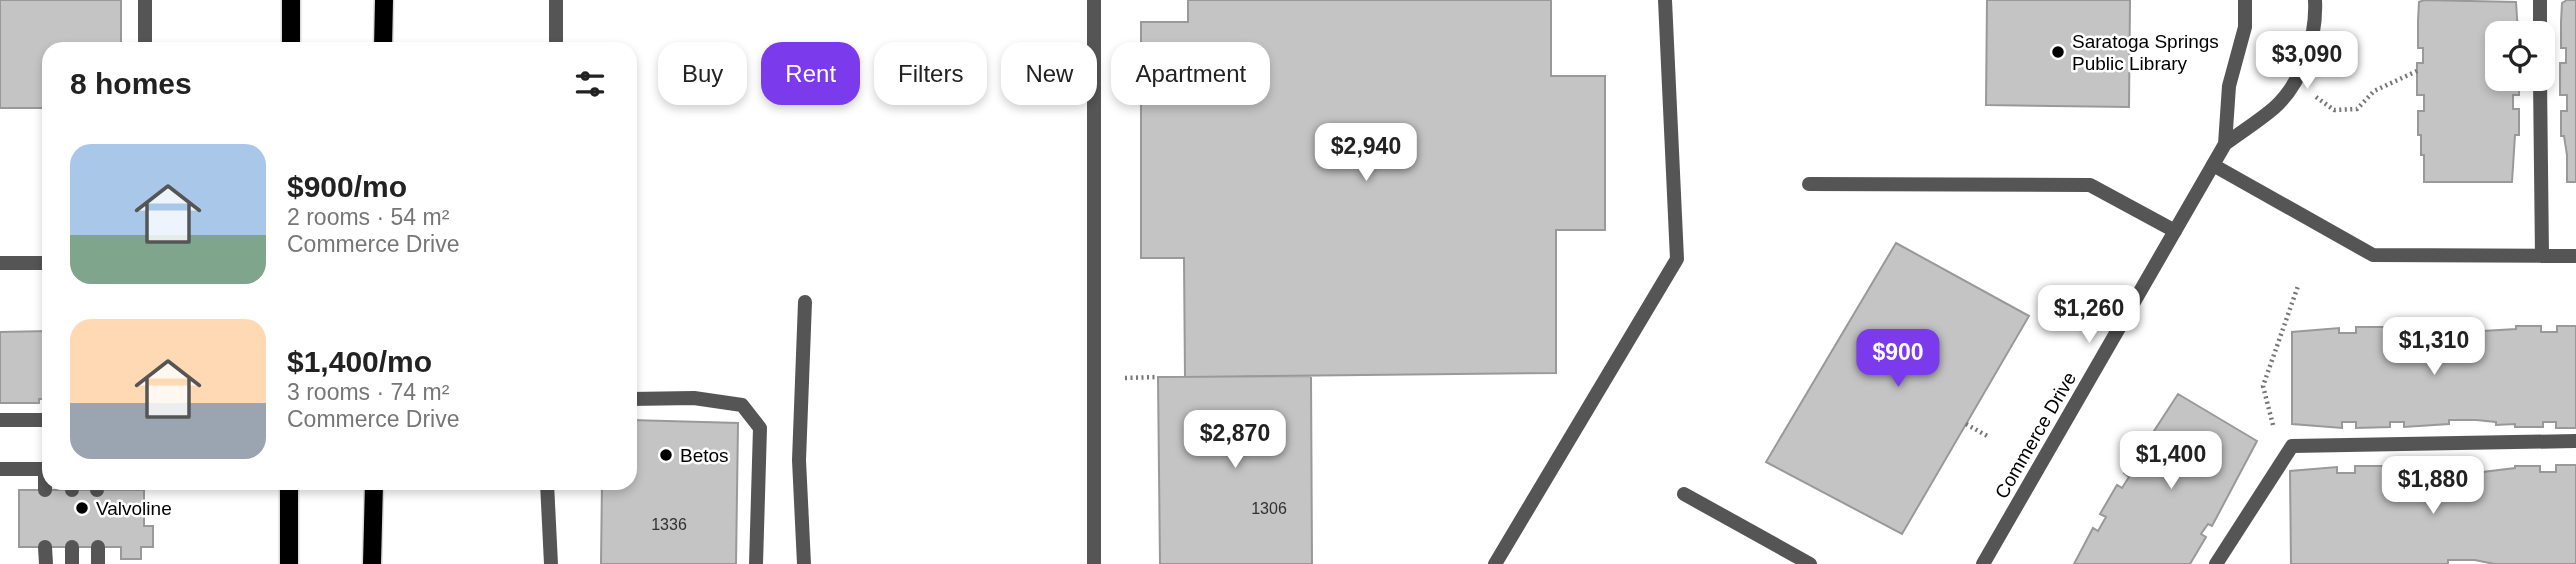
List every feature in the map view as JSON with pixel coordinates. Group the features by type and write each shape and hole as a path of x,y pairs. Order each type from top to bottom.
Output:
{"main road":[{"path":"290,42 291,0"},
{"path":"383,42 384,0"},
{"path":"289,490 289,564"},
{"path":"372,564 374,490"}],"street":[{"path":"145,0 145,42"},
{"path":"556,0 556,42"},
{"path":"1094,0 1094,564"},
{"path":"1494,564 1677,259 1665,0"},
{"name":"Commerce Drive","path":"2225,144 2229,86 2245,27 2245,0"},
{"name":"Commerce Drive","path":"1983,564 2225,144 2276,107 2306,62 2317,23 2315,0"},
{"path":"2540,0 2540,21"},
{"path":"2540,91 2542,256"},
{"path":"2213,165 2373,255 2576,256"},
{"path":"1809,184 2090,185 2175,231"},
{"path":"0,263 42,263"},
{"path":"803,564 799,460 805,302"},
{"path":"637,399 694,398 742,405 760,428 756,564"},
{"path":"0,420 42,420"},
{"path":"2216,564 2292,446 2576,441"},
{"path":"0,469 42,469"},
{"path":"547,490 551,564"},
{"path":"1684,494 1810,564"},
{"path":"46,547 46,564"},
{"path":"72,547 72,564"},
{"path":"98,547 98,564"}],"path":[{"path":"2313,94 2334,110 2357,109 2374,91 2417,71"},
{"path":"2274,428 2263,386 2298,286"},
{"path":"1125,378 1158,377"},
{"path":"1966,424 1989,436"}],"building":[{"path":"0,0 121,0 121,42 42,42 42,108 0,108"},
{"path":"1188,0 1551,0 1551,76 1605,76 1605,230 1556,230 1556,373 1185,377 1184,258 1141,258 1141,105 1270,105 1270,42 1141,42 1141,22 1188,22"},
{"name":"Saratoga Springs Public Library","path":"1987,0 2130,0 2129,107 1986,105"},
{"path":"2576,0 2576,182 2567,182 2567,155 2564,136 2561,136 2561,111 2567,111 2567,95 2560,95 2560,63 2566,63 2566,48 2561,48 2561,22 2562,3"},
{"path":"2419,2 2516,2 2517,21 2485,21 2485,91 2519,91 2519,95 2513,95 2513,109 2519,109 2519,135 2515,135 2512,182 2424,182 2424,155 2421,155 2421,135 2418,135 2418,111 2424,111 2424,95 2417,95 2417,63 2423,63 2423,48 2418,48"},
{"path":"1896,243 2029,316 1902,534 1766,462"},
{"path":"2516,326 2541,326 2541,332 2557,332 2557,326 2576,326 2576,428 2556,428 2556,422 2543,422 2543,427 2515,427 2515,424 2496,425 2496,422 2476,420 2449,420 2449,424 2404,427 2404,422 2390,422 2390,427 2356,428 2356,422 2342,422 2342,428 2292,424 2292,332 2339,328 2339,333 2356,333 2356,327 2388,327 2388,332 2403,332 2403,327 2429,327 2449,328 2449,333 2516,329"},
{"path":"42,331 42,399 39,399 39,403 0,403 0,332"},
{"path":"1311,376 1312,564 1160,564 1158,377"},
{"path":"2178,394 2257,441 2212,526 2208,524 2201,534 2206,537 2190,564 2074,564 2093,528 2098,531 2106,517 2100,514 2117,485 2122,488 2129,477 2124,473 2138,449 2141,451"},
{"path":"637,420 738,423 736,564 601,564 602,490 637,490"},
{"path":"2556,465 2576,465 2576,564 2494,564 2475,560 2448,560 2448,564 2291,564 2290,471 2337,467 2337,473 2355,473 2355,466 2386,466 2386,472 2402,472 2402,466 2428,466 2447,468 2447,473 2474,473 2515,466 2540,466 2540,472 2556,472"},
{"name":"Valvoline","path":"19,490 144,490 144,526 153,526 153,547 141,547 141,559 121,559 121,547 19,547"}],"place":[{"name":"Saratoga Springs Public Library","path":"2058,52"},
{"name":"Betos","path":"666,455"},
{"name":"Valvoline","path":"82,508"}]}
